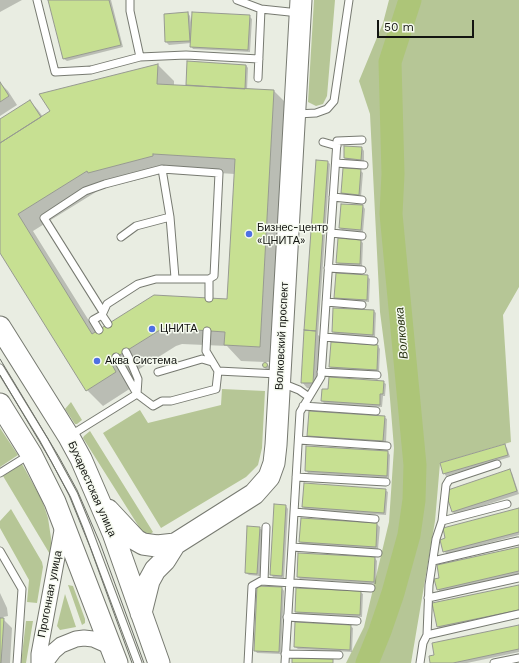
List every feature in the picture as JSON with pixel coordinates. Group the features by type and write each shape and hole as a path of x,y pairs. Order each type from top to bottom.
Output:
{"street":[{"name":"Волковский проспект","path":"141,613 149,581 155,570 165,560 175,544 246,500 259,489 269,477 276,455 301,7"},
{"name":"Бухарестская улица","path":"0,327 69,437 100,501 113,533 159,663"},
{"path":"0,404 31,454 55,502 114,655"},
{"path":"100,501 136,540 143,544 157,546 175,544"},
{"name":"Прогонная улица","path":"39,663 39,654 63,524"},
{"path":"44,663 61,645 76,639 84,638 92,639 114,655"}],"lane":[{"path":"37,0 55,72 91,70 140,57 186,54 259,59"},
{"path":"130,0 130,11 140,57"},
{"path":"237,0 261,9 301,7"},
{"path":"295,114 316,113 327,109 334,101 349,0"},
{"path":"258,78 261,9"},
{"path":"285,663 300,412 321,377 337,141 362,140"},
{"path":"323,142 337,146"},
{"path":"336,163 364,165"},
{"path":"162,169 170,217 175,278"},
{"path":"99,330 93,320 103,313 107,304 138,284 156,279 209,279 214,276 219,173 162,169 105,184 85,191 44,218 103,313 108,324"},
{"path":"333,197 362,200"},
{"path":"121,237 136,226 170,217"},
{"path":"331,233 362,236"},
{"path":"328,268 362,270"},
{"path":"209,279 209,298"},
{"path":"326,302 362,305"},
{"path":"116,357 137,394 153,406 162,401 171,401 216,389 218,371 206,351 207,330"},
{"path":"324,337 374,341"},
{"path":"126,352 138,379 137,394"},
{"path":"158,372 202,359 212,362"},
{"path":"0,368 44,440 74,495 96,549 138,663"},
{"path":"218,371 280,380 299,390 308,397"},
{"path":"321,372 377,375"},
{"path":"69,437 137,394"},
{"path":"303,406 376,411"},
{"path":"299,440 386,446"},
{"path":"0,473 31,454"},
{"path":"420,663 423,643 427,635 428,598 436,539 442,520 446,485 449,480 498,464"},
{"path":"296,477 386,482"},
{"path":"442,520 507,504"},
{"path":"294,512 374,519"},
{"path":"264,581 266,527"},
{"path":"433,561 518,541"},
{"path":"292,547 378,553"},
{"path":"0,550 22,589 16,663"},
{"path":"428,598 519,578"},
{"path":"248,663 252,586 264,581 371,588"},
{"path":"427,635 519,614"},
{"path":"287,617 357,621"},
{"path":"285,654 339,655"},
{"path":"494,663 519,658"}],"green space":[{"path":"314,0 335,0 327,96 323,104 316,106 308,102"},
{"path":"389,0 519,0 519,287 503,315 511,442 440,463 435,521 411,663 346,663 364,627 389,522 394,448 388,374 380,312 370,114 359,81 383,23"},
{"path":"222,389 265,391 262,448 258,465 246,477 161,528 103,433 140,410 148,423 221,405"},
{"path":"71,402 82,420 77,424 75,424 65,409"},
{"path":"0,428 18,455 0,467"},
{"path":"90,431 153,532 148,536 141,530 83,438"},
{"path":"22,464 42,500 48,518 51,538 51,556 3,476"},
{"path":"11,509 42,562 43,567 37,603 27,602 29,580 0,528 0,521"},
{"path":"68,585 73,586 85,619 85,623 82,625"},
{"path":"65,594 76,627 60,630 57,626"},
{"path":"26,621 33,621 26,663 21,663"}],"building":[{"path":"48,0 109,0 121,45 63,59"},
{"path":"188,12 190,41 165,42 164,14"},
{"path":"192,12 250,15 248,50 190,47"},
{"path":"187,61 246,65 245,89 186,85"},
{"name":"Бизнес-центр «ЦНИТА»","path":"158,64 157,84 274,90 260,347 224,345 225,332 166,328 160,330 110,361 116,372 86,391 0,253 0,143 50,111 39,94","holes":["153,154 235,159 227,299 154,295 92,334 18,214 87,171 88,173 153,156"]},
{"path":"0,82 9,96 0,102"},
{"path":"30,100 41,117 0,143 0,119"},
{"path":"344,146 362,147 361,160 344,158"},
{"path":"316,160 328,161 316,331 304,330"},
{"path":"343,168 361,169 359,195 341,193"},
{"path":"341,204 363,205 361,230 339,228"},
{"path":"338,238 361,240 360,264 336,263"},
{"path":"336,273 368,275 367,300 334,298"},
{"path":"333,308 374,310 373,335 332,332"},
{"path":"304,330 316,331 313,383 301,383"},
{"path":"331,342 378,345 377,370 329,367"},
{"path":"265,362 268,365 265,368 262,365"},
{"path":"329,377 384,381 383,394 380,394 380,405 321,401 322,389 328,389"},
{"path":"309,411 385,416 383,441 307,436"},
{"path":"505,444 508,455 443,474 440,463"},
{"path":"306,446 388,451 387,476 305,471"},
{"path":"510,469 517,491 452,512 445,491"},
{"path":"304,483 386,489 384,513 302,507"},
{"path":"274,504 286,505 282,576 270,575"},
{"path":"519,508 519,532 443,552 440,540 445,538 443,528"},
{"path":"301,518 377,523 376,547 299,542"},
{"path":"247,526 260,527 257,574 245,573"},
{"path":"519,547 519,571 437,590 434,579 439,578 437,565"},
{"path":"298,553 375,557 374,582 297,577"},
{"path":"519,585 519,610 437,627 432,603"},
{"path":"257,586 282,587 279,652 254,651"},
{"path":"296,588 361,591 360,615 295,612"},
{"path":"0,618 4,618 1,663 0,663"},
{"path":"295,622 351,625 350,650 294,647"},
{"path":"519,625 519,649 453,663 430,663 429,656 434,655 432,643"},
{"path":"292,658 333,659 333,663 292,663"}],"waterway":[{"name":"Волковка","path":"367,663 393,593 409,535 414,500 415,465 391,214 393,174 390,62 410,0"}],"tram line":[{"path":"0,359 59,457 77,490 100,543 144,663"},
{"path":"0,375 51,461 69,495 90,547 132,663"}],"place":[{"name":"Бизнес-центр «ЦНИТА»","path":"249,234"},
{"name":"ЦНИТА","path":"152,329"},
{"name":"Аква Система","path":"97,361"}]}
